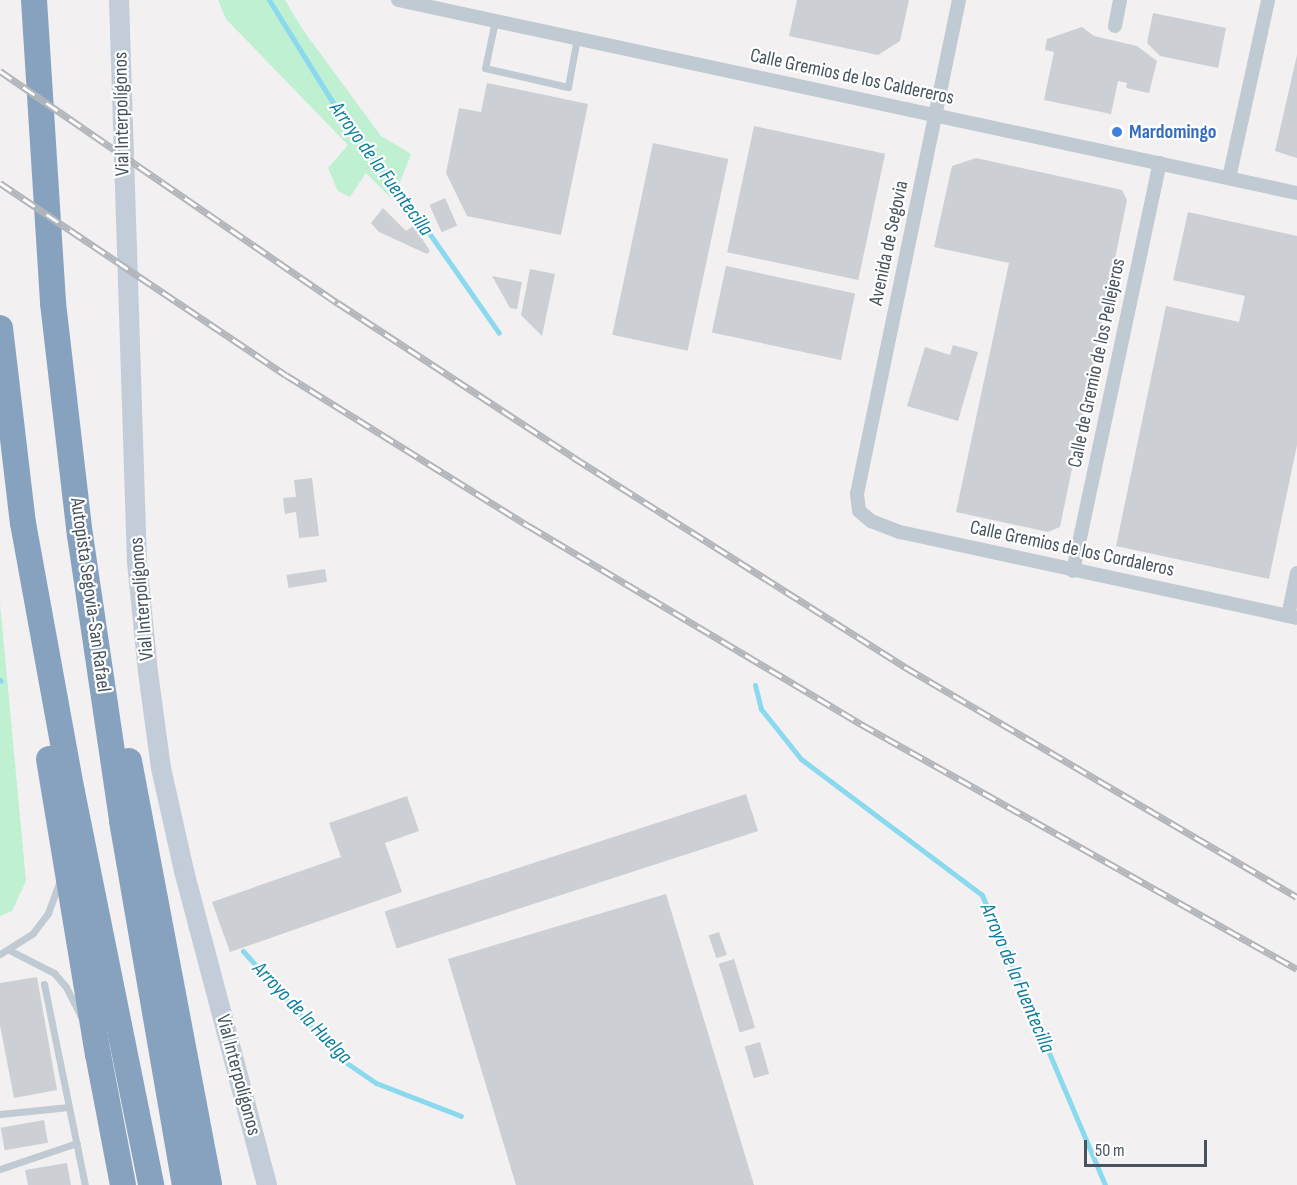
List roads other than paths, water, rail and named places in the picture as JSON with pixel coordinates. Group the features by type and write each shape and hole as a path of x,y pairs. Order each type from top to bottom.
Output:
{"highway":[{"name":"Autopista Segovia-San Rafael","path":"35,6 53,303 80,535 123,821 185,1185"},
{"path":"0,328 42,708 98,1054 122,1185"},
{"path":"23,523 75,804 151,1185"},
{"path":"80,535 136,792 209,1185"}],"main road":[{"name":"Vial Interpolígonos","path":"119,0 137,562 148,672 161,768 184,871 267,1185"}],"street":[{"name":"Calle Gremios de los Caldereros","path":"398,0 1297,193"},
{"name":"Avenida de Segovia","path":"856,494 959,0"},
{"path":"1114,26 1120,0"},
{"path":"1229,178 1268,0"},
{"name":"Calle de Gremio de los Pellejeros","path":"1073,571 1160,163"},
{"name":"Calle Gremios de los Cordaleros","path":"856,494 859,511 871,521 900,531 1073,571 1292,617"},
{"path":"1292,617 1297,573"}],"lane":[{"path":"495,21 485,68 568,87 577,38"},
{"path":"0,954 33,933 48,914 59,885 64,848"},
{"path":"9,950 54,974 66,987 98,1054"},
{"path":"44,984 85,1185"},
{"path":"0,1114 69,1107"},
{"path":"0,1169 76,1143"}],"waterway":[{"name":"Arroyo de la Fuentecilla","path":"269,0 343,119 415,213 499,333"},
{"name":"Arroyo de la Fuentecilla","path":"755,685 761,709 801,759 982,895 1105,1185"},
{"name":"Arroyo de la Huelga","path":"243,951 338,1057 376,1083 461,1116"}],"railway":[{"path":"0,71 338,303 573,457 905,667 1297,897"},
{"path":"0,183 286,375 529,526 861,724 1297,969"}],"place":[{"name":"Mardomingo","path":"1117,132"}]}
